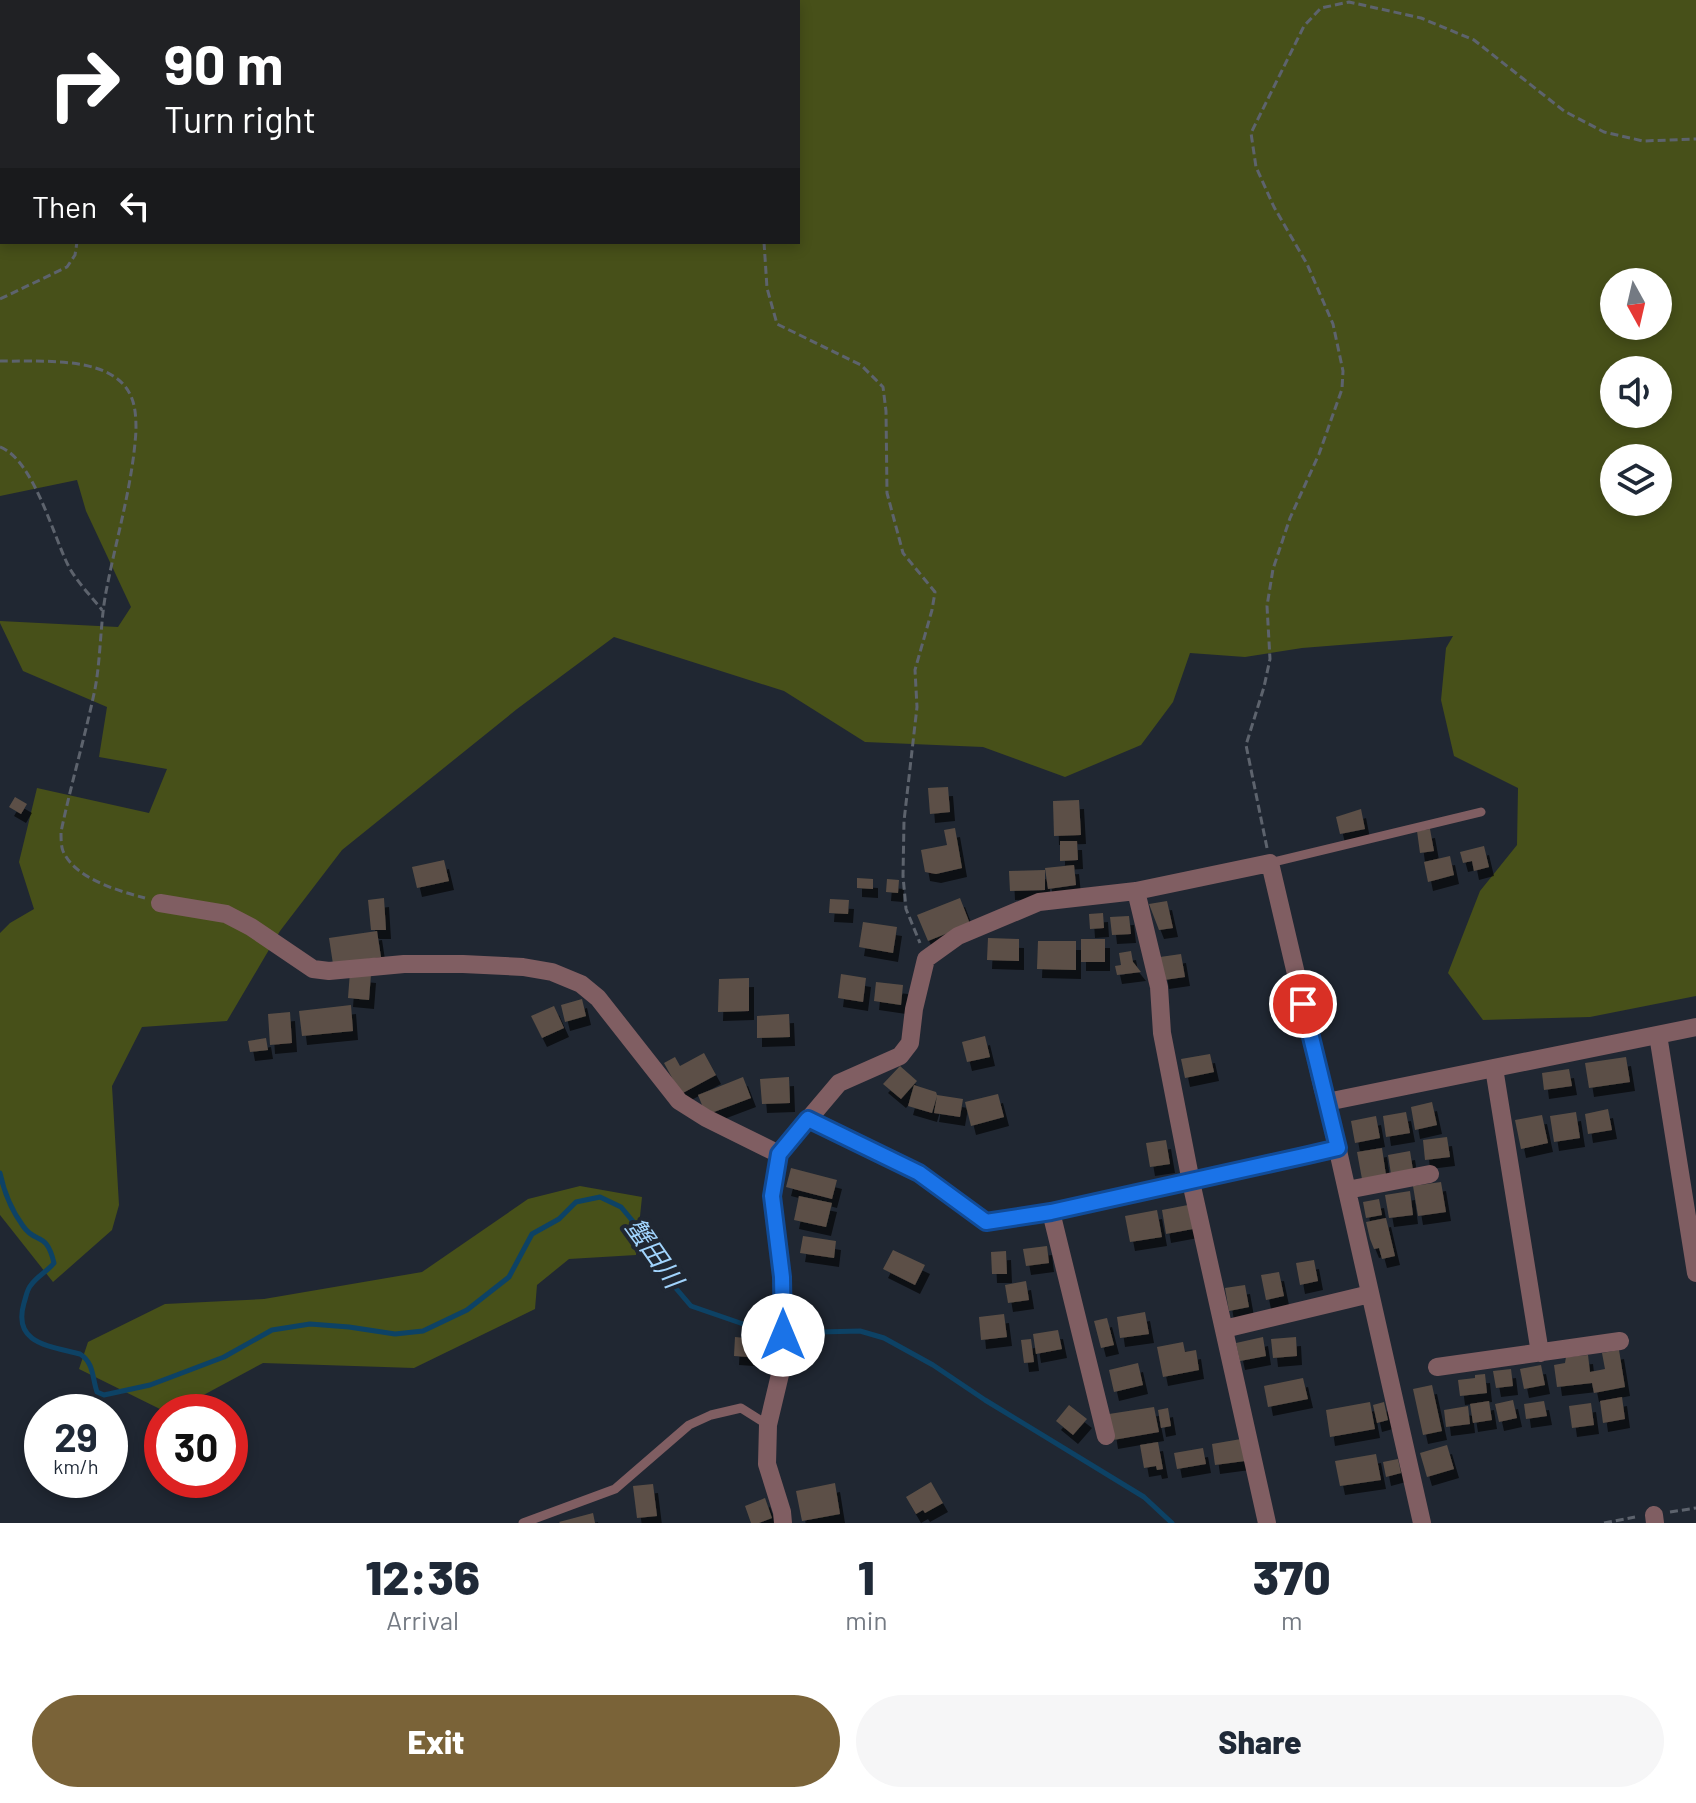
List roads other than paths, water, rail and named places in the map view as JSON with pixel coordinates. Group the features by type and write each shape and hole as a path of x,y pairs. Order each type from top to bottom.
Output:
{"street":[{"path":"783,1523 767,1464 768,1425 783,1362 782,1277 772,1196 779,1154 839,1083 900,1056 910,1043 914,1009 926,959 958,936 1039,902 1136,891 1270,863 1422,1523"},
{"path":"1136,891 1159,987 1162,1033 1191,1182 1267,1523"},
{"path":"160,903 226,914 313,969 329,971 404,964 463,964 552,972 581,984 598,998 679,1101 779,1154"},
{"path":"1327,1102 1696,1027"},
{"path":"1658,1035 1696,1273"},
{"path":"1494,1068 1540,1353"},
{"path":"808,1119 919,1173 986,1222 1051,1212 1338,1148"},
{"path":"1347,1190 1430,1174"},
{"path":"1051,1212 1106,1436"},
{"path":"1224,1329 1370,1294"},
{"path":"1437,1367 1620,1341"}],"lane":[{"path":"1270,863 1481,812"},
{"path":"523,1523 615,1489 689,1425 711,1415 741,1408 768,1425"}],"waterway":[{"name":"蟹田川","path":"0,1173 15,1214 28,1232 48,1246 54,1263 28,1289 23,1327 36,1341 85,1358 97,1392 104,1395 150,1385 224,1357 272,1330 310,1324 395,1334 423,1331 467,1310 509,1277 532,1234 559,1219 576,1202 600,1197 621,1207 691,1306 749,1326 820,1332 860,1331 884,1338 933,1365 1144,1497 1172,1523"}]}
